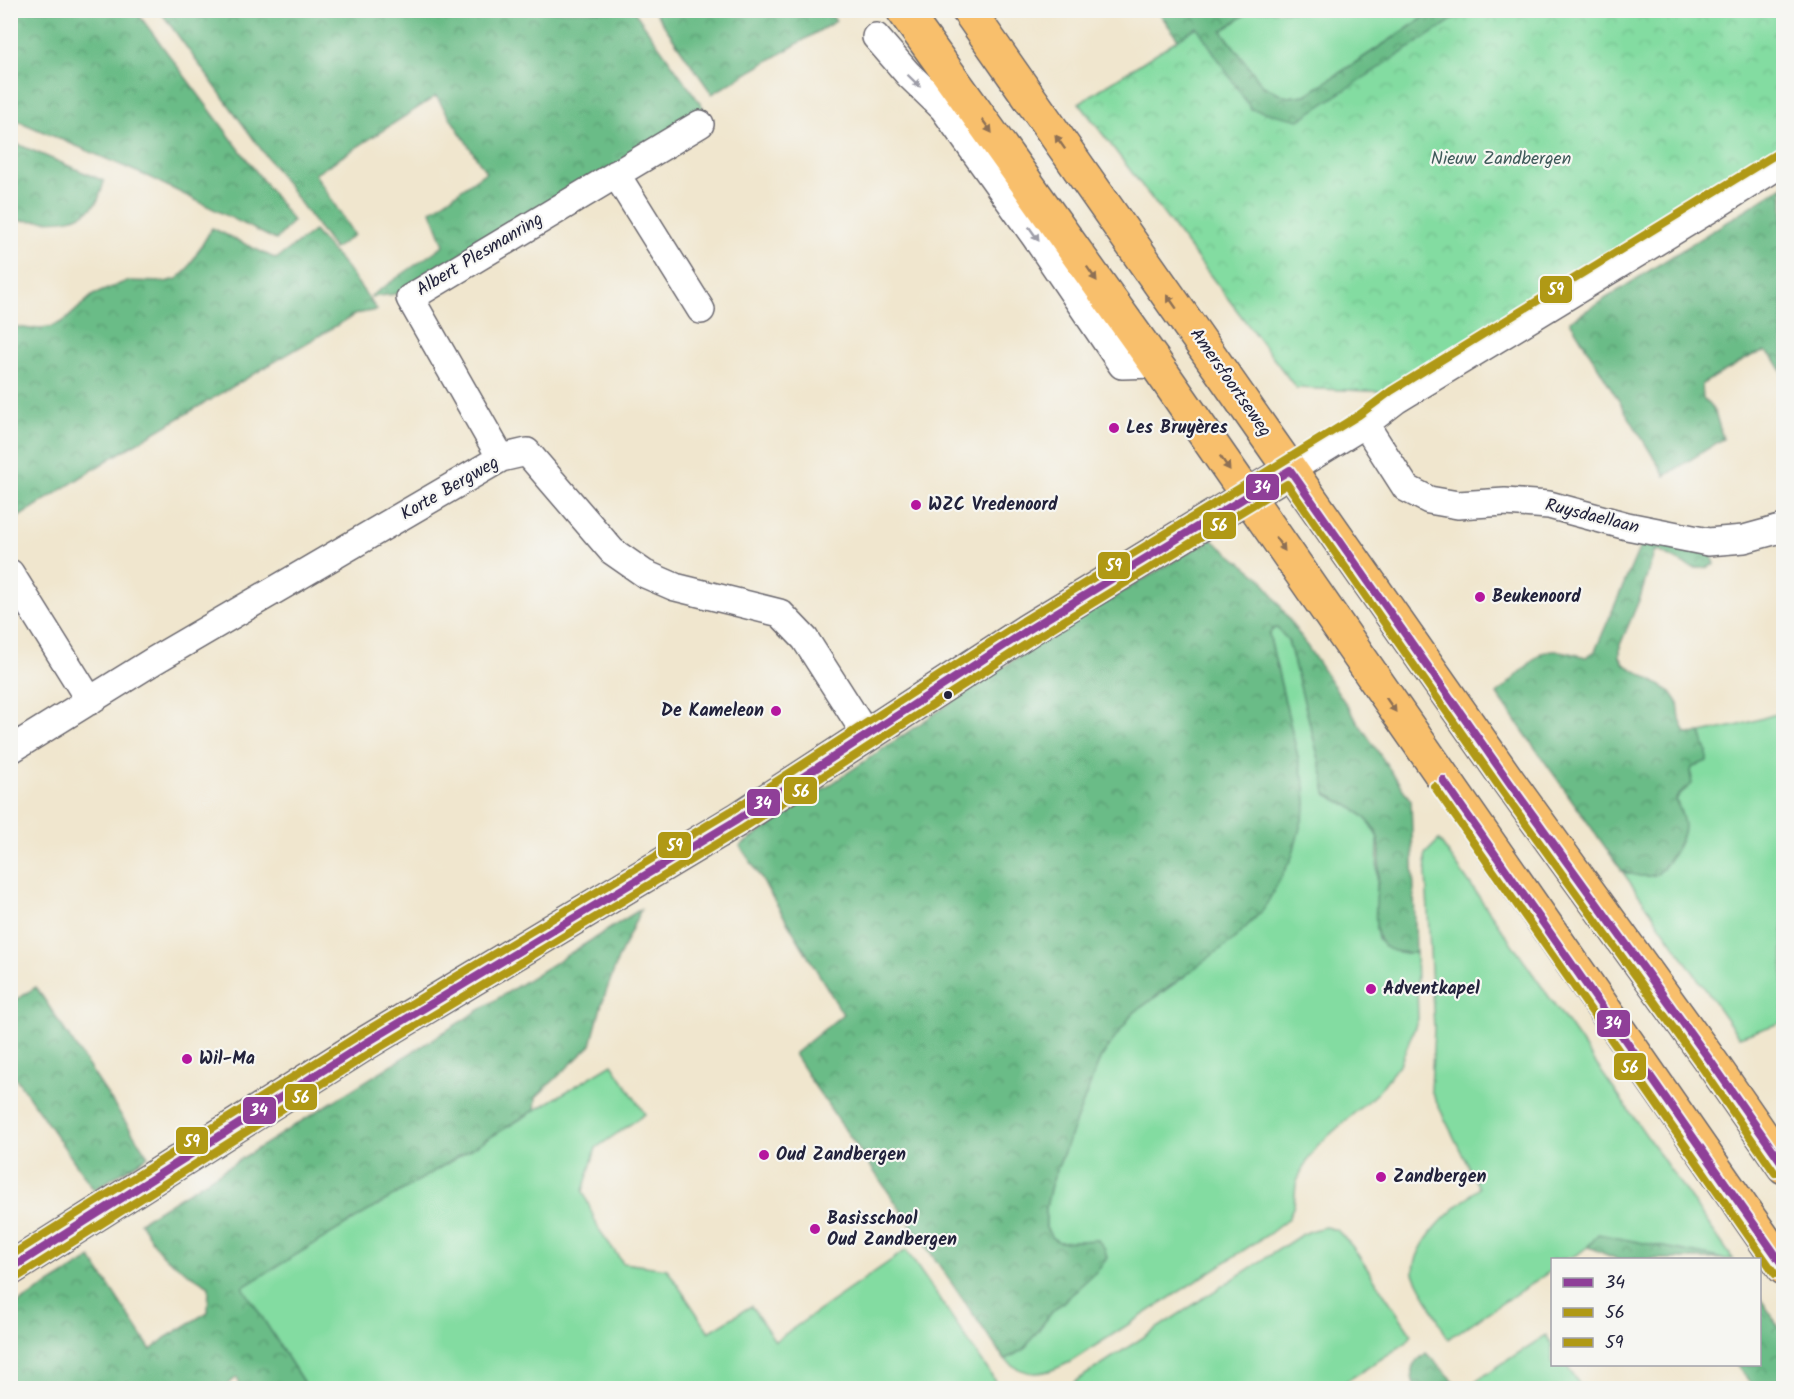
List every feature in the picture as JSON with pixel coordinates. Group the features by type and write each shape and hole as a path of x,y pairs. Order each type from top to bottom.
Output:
{"main road":[{"path":"903,10 1156,364 1784,1268"},
{"name":"Amersfoortseweg","path":"968,10 1502,772 1712,1063 1784,1167"}],"street":[{"path":"876,37 908,74 943,108 1036,238 1122,365 1156,364"},
{"name":"Albert Plesmanring","path":"501,458 410,298 700,124"},
{"path":"10,1269 366,1043 737,820 1028,630 1365,424 1396,400 1784,162"},
{"path":"616,174 701,310"},
{"name":"Ruysdaellaan","path":"1365,424 1406,488 1429,500 1458,505 1505,502 1548,505 1647,531 1708,542 1744,539 1784,528"},
{"name":"Korte Bergweg","path":"10,750 156,660 501,458 527,452 612,551 645,574 675,587 780,614 805,639 867,736"},
{"path":"10,573 90,701"}],"green space":[{"path":"11,10 136,11 293,221 276,240 151,178 11,118"},
{"path":"160,11 634,11 705,110 419,294 403,293 372,297 444,245 431,211 486,172 436,96 315,174 354,235 334,249"},
{"path":"654,11 828,11 836,21 712,94"},
{"path":"1158,11 1250,11 1222,31 1263,86 1287,97 1306,95 1434,11 1484,11 1295,129 1218,95"},
{"path":"1250,11 1434,11 1306,95 1287,97 1263,86 1222,31"},
{"name":"Nieuw Zandbergen","path":"1466,11 1783,11 1783,154 1392,392 1296,388 1079,103 1197,27 1251,109 1299,120"},
{"path":"10,141 104,181 96,203 88,211 67,219 11,221"},
{"path":"1783,186 1783,373 1774,358 1765,352 1753,355 1702,384 1703,398 1715,412 1723,439 1665,476 1570,321"},
{"path":"212,228 276,259 314,231 347,268 377,310 356,314 111,458 11,522 11,326 31,329 50,327 64,321 93,295 127,281 165,282 177,279 187,270"},
{"path":"1211,539 1262,579 1411,801 1416,953 1391,950 1380,942 1376,915 1380,849 1378,838 1375,830 1364,817 1326,794 1324,778 1288,640 1277,628 1273,629 1269,634 1305,787 1306,806 1292,857 1264,909 1233,940 1132,1014 1100,1059 1051,1185 1046,1207 1046,1228 1052,1238 1059,1242 1098,1240 1105,1249 1107,1258 1099,1269 1052,1312 1024,1349 1005,1360 794,1054 843,1014 740,846 1052,634"},
{"path":"1642,542 1711,554 1715,564 1698,568 1691,567 1655,550 1640,598 1620,645 1620,657 1624,664 1671,692 1678,702 1680,720 1686,734 1701,733 1707,752 1707,761 1693,767 1690,771 1692,784 1676,799 1684,827 1677,846 1669,861 1659,872 1647,876 1622,871 1497,694 1541,653 1558,651 1586,657 1595,651"},
{"path":"1277,628 1288,640 1324,778 1326,794 1356,810 1368,821 1378,838 1376,928 1378,939 1399,953 1416,953 1418,1019 1401,1062 1378,1092 1317,1146 1304,1166 1296,1184 1294,1205 1288,1219 1269,1234 1070,1362 1045,1372 1021,1370 1005,1360 1024,1349 1052,1312 1078,1289 1098,1240 1059,1242 1052,1238 1046,1228 1046,1207 1051,1185 1100,1059 1132,1014 1184,977 1306,806 1305,787 1269,634"},
{"path":"1776,714 1783,718 1783,1022 1739,1037 1622,871 1631,874 1662,870 1675,851 1683,829 1676,800 1692,778 1690,771 1699,765 1707,752 1701,733 1740,725"},
{"path":"1439,840 1732,1258 1718,1258 1597,1237 1578,1254 1567,1258 1551,1258 1551,1271 1448,1339 1414,1274 1416,1262 1420,1249 1437,1226 1479,1188 1431,1091 1434,1028 1425,854"},
{"path":"641,909 618,959 602,1003 591,1045 536,1097 535,1110 243,1287 307,1388 241,1388 237,1377 224,1388 11,1388 11,1308 91,1258 151,1350 165,1338 208,1312 209,1286 161,1254 140,1222"},
{"path":"36,987 148,1156 94,1190 11,1071 11,1003"},
{"path":"612,1064 645,1114 596,1148 583,1191 598,1228 623,1263 667,1269 709,1332 751,1306 775,1341 906,1250 998,1388 307,1388 242,1287"},
{"path":"1325,1227 1337,1230 1352,1246 1412,1335 1406,1343 1336,1388 1065,1388 1301,1235"},
{"path":"1598,1234 1718,1258 1615,1258 1588,1247"},
{"path":"1761,1300 1783,1333 1783,1388 1754,1388 1738,1366 1761,1366"},
{"path":"1546,1335 1551,1343 1551,1366 1567,1366 1582,1388 1465,1388"},
{"path":"1426,1353 1461,1388 1415,1388 1412,1368"}],"transit line":[{"name":"59","path":"10,1256 361,1034 731,811 1023,621 1359,415 1391,391 1778,153"},
{"name":"34","path":"10,1269 366,1043 737,820 1028,630 1290,470 1509,782 1784,1166"},
{"name":"56","path":"16,1278 372,1052 742,829 1034,639 1287,484 1500,788 1703,1069 1775,1173"},
{"name":"34","path":"1443,780 1784,1267"},
{"name":"56","path":"1434,786 1775,1274"}],"place":[{"name":"Les Bruyères","path":"1114,428"},
{"name":"WZC Vredenoord","path":"916,505"},
{"name":"Beukenoord","path":"1480,597"},
{"name":"De Kameleon","path":"776,711"},
{"name":"Adventkapel","path":"1371,989"},
{"name":"Wil-Ma","path":"187,1059"},
{"name":"Oud Zandbergen","path":"764,1155"},
{"name":"Zandbergen","path":"1381,1177"},
{"name":"Basisschool Oud Zandbergen","path":"815,1229"}]}
